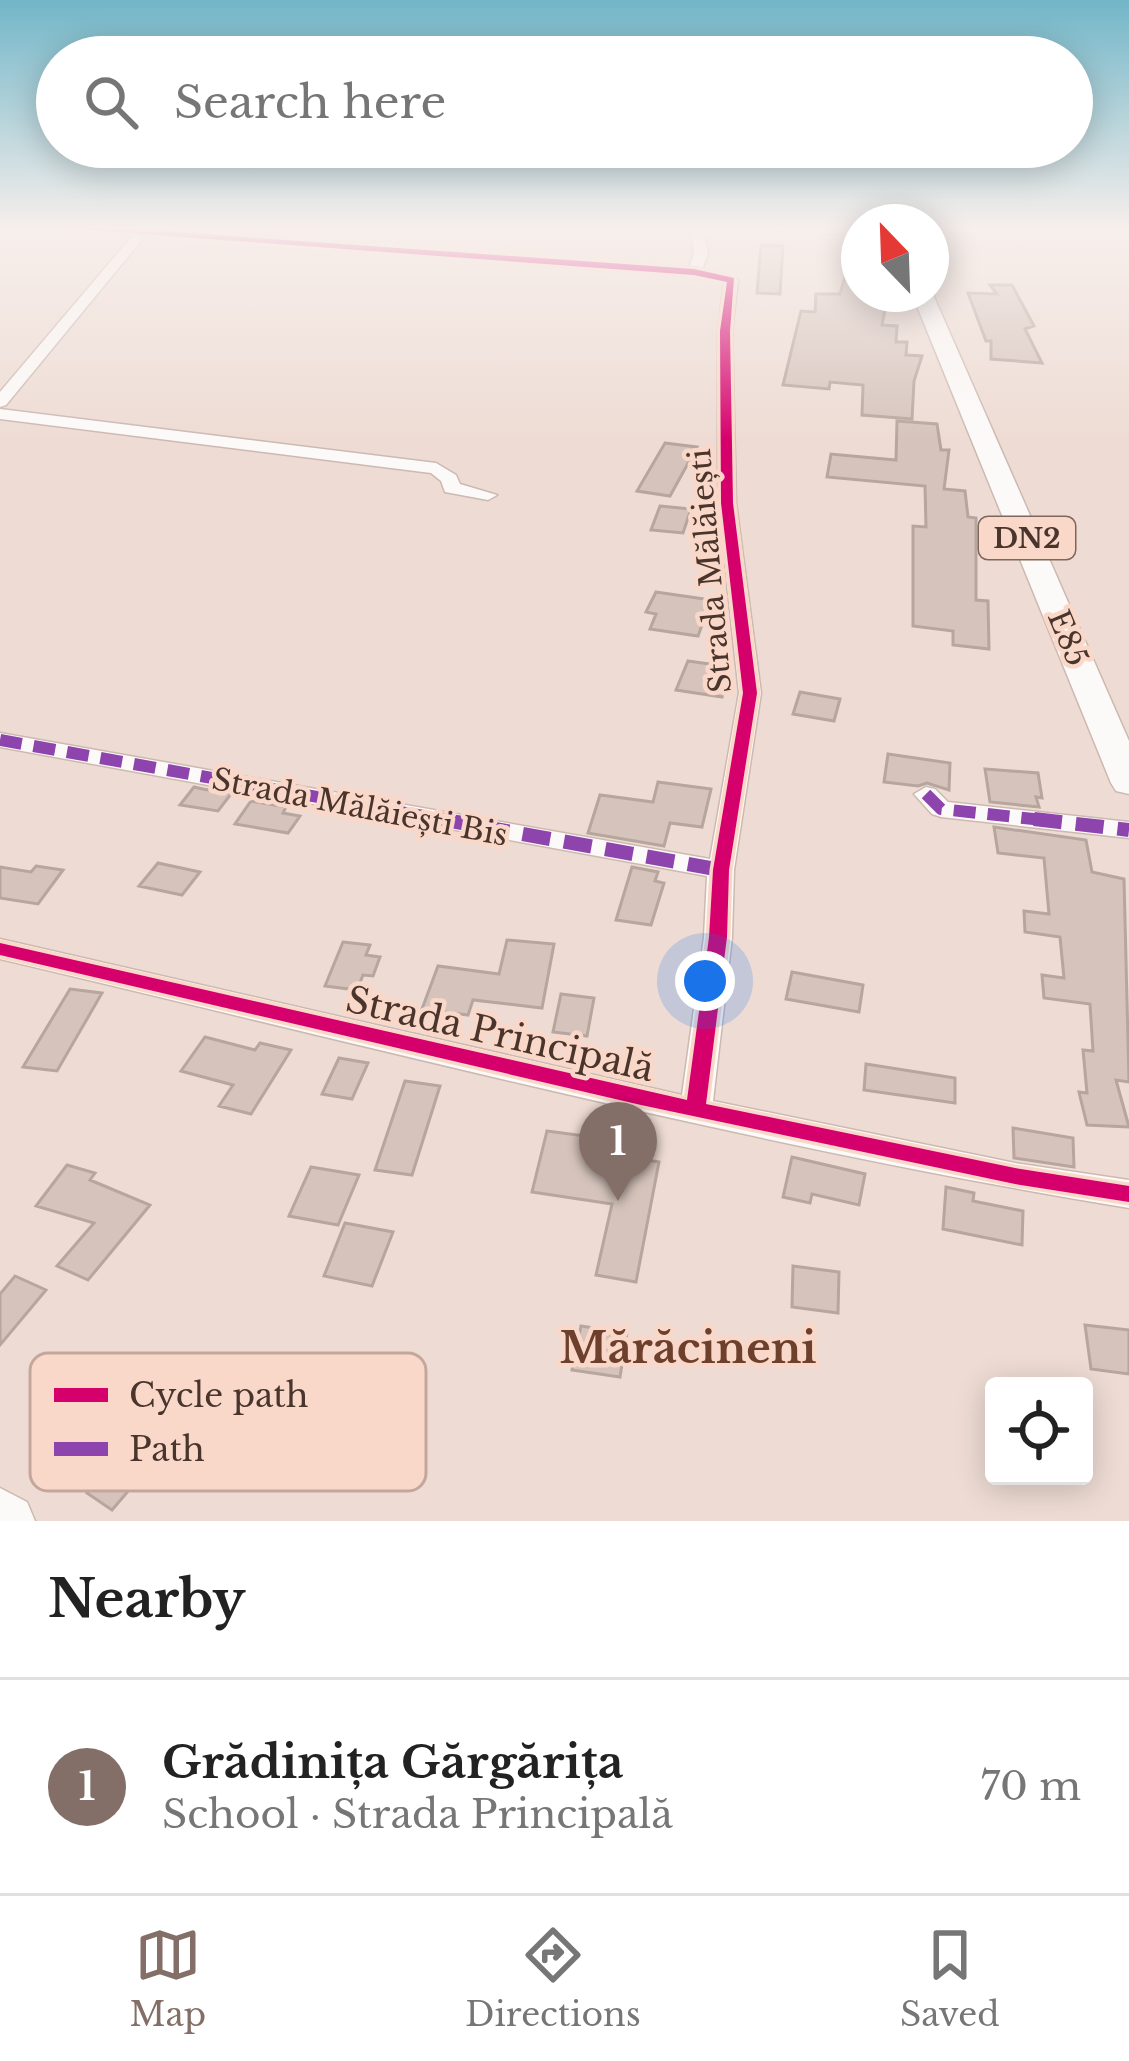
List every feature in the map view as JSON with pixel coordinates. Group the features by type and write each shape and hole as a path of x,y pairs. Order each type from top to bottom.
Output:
{"main road":[{"name":"E85","path":"931,312 1129,783"},
{"name":"E85","path":"946,312 1129,728"},
{"path":"0,1515 7,1521"}],"street":[{"path":"0,402 87,298"},
{"name":"Strada Mălăiești","path":"696,1108 718,937 721,870 750,693 727,503 724,331 728,298"},
{"path":"0,414 436,468 450,478 451,488 488,495"},
{"name":"Strada Mălăiești Bis","path":"0,740 721,870"},
{"path":"926,794 941,809 1129,830"},
{"name":"Strada Principală","path":"0,949 696,1108 1015,1176 1129,1194"}],"building":[{"path":"816,298 841,298 841,312 885,312 882,325 897,326 896,342 907,342 906,355 922,356 914,381 912,419 862,415 863,385 830,382 829,389 783,385 801,311 815,312"},
{"path":"970,298 1019,298 1034,326 1025,329 1042,363 991,359 991,341 986,341"},
{"path":"897,421 937,424 941,450 949,450 944,489 965,491 968,517 976,518 976,600 988,601 989,649 953,645 953,631 913,626 913,526 926,527 925,486 827,477 831,454 896,460"},
{"path":"665,443 697,447 670,496 637,491"},
{"path":"660,506 691,509 683,533 651,530"},
{"path":"656,592 711,600 698,636 650,629 656,614 646,612"},
{"path":"688,661 731,667 722,697 676,690"},
{"path":"800,692 840,699 834,721 793,714"},
{"path":"888,754 950,763 949,790 927,783 884,782"},
{"path":"985,769 1038,773 1039,807 990,802"},
{"path":"658,782 711,789 702,827 670,823 664,846 588,833 600,795 653,802"},
{"path":"194,787 231,794 218,811 180,805"},
{"path":"251,801 286,807 283,813 300,816 288,833 235,824"},
{"path":"994,827 1086,840 1092,872 1124,879 1129,1082 1116,1080 1129,1127 1087,1125 1079,1092 1087,1093 1083,1050 1093,1051 1090,1004 1044,998 1042,975 1064,978 1060,937 1025,932 1024,911 1049,914 1044,858 998,853"},
{"path":"158,863 200,872 182,895 139,886"},
{"path":"36,866 63,870 38,904 0,898 0,867 31,872"},
{"path":"632,867 658,872 655,881 664,883 651,925 616,920"},
{"path":"507,940 554,944 542,1008 473,1000 468,1015 422,1009 438,966 499,974"},
{"path":"343,942 370,945 366,955 380,957 373,976 363,975 357,990 325,986"},
{"path":"792,972 863,985 859,1012 786,999"},
{"path":"70,989 102,993 57,1071 23,1067"},
{"path":"561,994 594,998 587,1036 553,1032"},
{"path":"205,1037 255,1050 260,1043 291,1050 251,1114 219,1106 233,1085 181,1071"},
{"path":"339,1058 368,1063 352,1099 322,1094"},
{"path":"866,1064 955,1078 955,1103 864,1090"},
{"path":"405,1081 440,1086 412,1175 375,1170"},
{"path":"1013,1128 1073,1138 1074,1167 1014,1158"},
{"path":"547,1131 585,1136 582,1149 659,1162 636,1282 596,1275 612,1204 532,1192"},
{"path":"792,1157 865,1174 859,1205 812,1194 810,1203 783,1197"},
{"path":"67,1165 95,1173 90,1180 150,1205 88,1280 57,1266 94,1223 36,1206"},
{"path":"311,1167 359,1175 338,1225 289,1216"},
{"path":"946,1187 974,1193 973,1201 1023,1211 1022,1245 943,1229"},
{"path":"345,1223 393,1232 372,1286 324,1276"},
{"path":"793,1266 839,1272 838,1313 792,1307"},
{"path":"15,1276 46,1290 0,1345 0,1294"},
{"path":"1085,1325 1129,1330 1129,1374 1091,1369"},
{"path":"581,1326 627,1333 620,1377 572,1370"},
{"path":"89,1491 128,1491 112,1510"}],"marked path":[{"path":"0,740 721,870"},
{"path":"926,794 941,809 1129,830"}],"cycle path":[{"path":"696,1109 718,937 721,870 750,693 727,503 729,298"},
{"path":"0,949 641,1098 1015,1176 1129,1194"}],"place":[{"name":"Grădinița Gărgărița","path":"618,1201"}],"district":[{"name":"Mărăcineni","path":"688,1348"}]}
